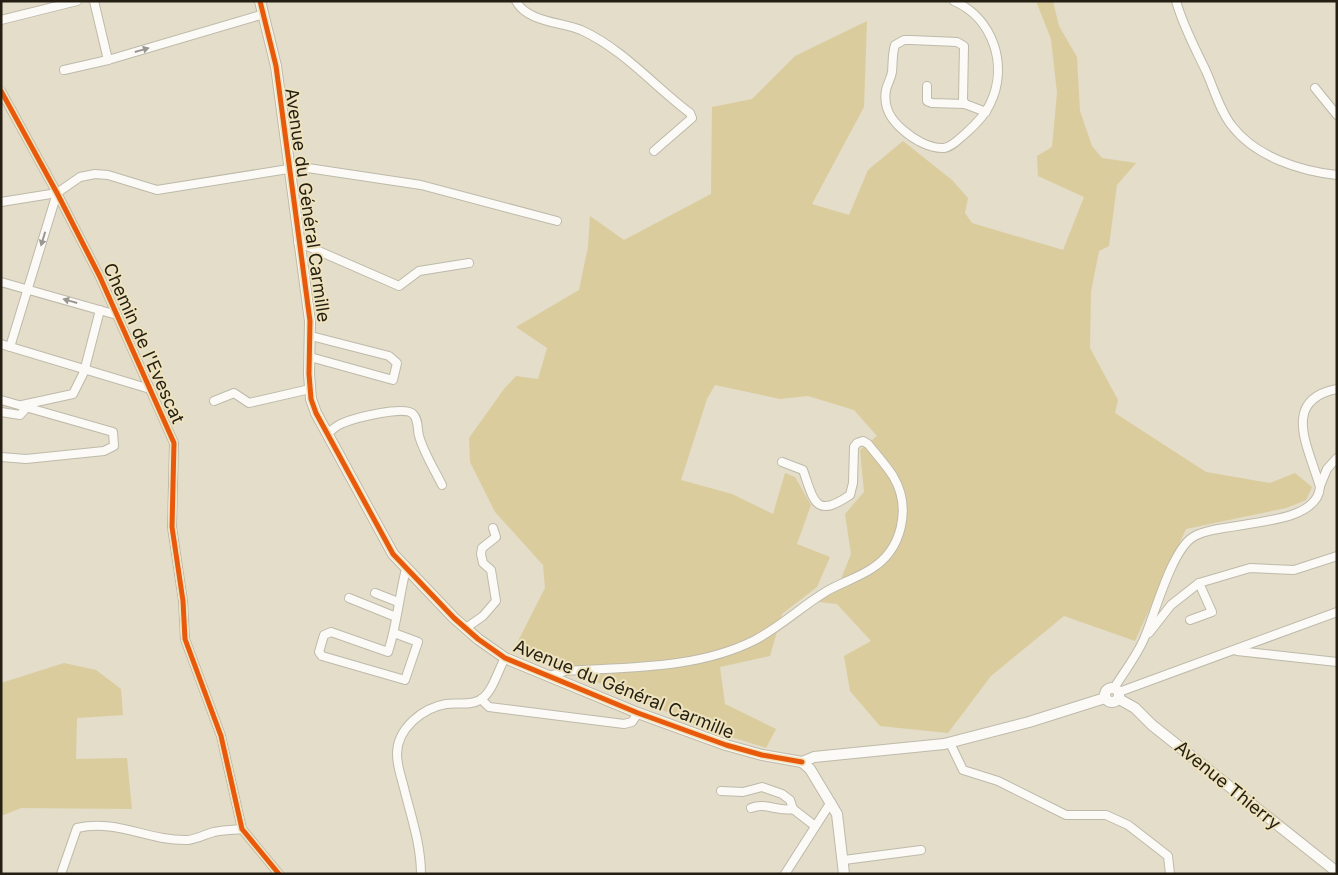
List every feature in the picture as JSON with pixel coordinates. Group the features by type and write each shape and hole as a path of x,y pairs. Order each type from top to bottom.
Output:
{"street":[{"path":"1,20 77,1"},
{"path":"94,1 108,60"},
{"name":"Avenue du Général Carmille","path":"260,1 274,56 311,336 310,389 313,407 384,540 406,568 466,628 505,658 638,713 726,745 762,755 802,762"},
{"path":"516,1 519,7 528,12 582,31 616,51 690,113 692,118 654,151"},
{"path":"954,1 963,5 979,18 995,46 998,62 996,87 986,112 953,144 944,148 926,145 906,132 891,118 886,105 894,50 899,42 911,40 962,43 965,50 963,100 965,104"},
{"path":"1176,1 1184,24 1228,119 1239,134 1260,150 1300,169 1337,175"},
{"path":"64,70 108,60 264,14"},
{"path":"928,86 927,101 958,106 965,104 986,112"},
{"path":"1315,88 1337,115"},
{"name":"Chemin de l'Evescat","path":"1,92 57,192 117,315 174,443 172,528 183,601 186,639 221,736 242,829 279,874"},
{"path":"1,202 57,192 80,177 95,174 108,175 157,190 301,167 421,185 557,220"},
{"path":"10,347 57,192"},
{"path":"298,242 399,286 419,271 469,263"},
{"path":"1,282 117,315"},
{"path":"1,412 20,415 24,407 73,394 85,368 100,310"},
{"path":"310,357 393,380 397,363 389,356 311,336"},
{"path":"1,344 150,389"},
{"path":"214,401 234,392 250,403 310,389"},
{"path":"844,874 844,860 837,814 810,769 802,762 814,757 950,743 1029,722 1105,698 1111,703 1143,640 1177,556 1187,541 1203,532 1262,522 1306,508 1315,502 1320,494 1320,487 1304,431 1303,414 1305,407 1314,396 1320,392 1337,389"},
{"path":"1,400 113,432 114,446 104,451 47,458 1,457"},
{"path":"327,434 342,423 378,414 406,410 412,412 416,418 419,436 427,456 442,485"},
{"path":"549,676 566,671 696,660 735,649 756,639 828,590 872,569 894,546 903,521 902,501 894,477 868,444 863,441 857,443 854,447 853,483 850,495 834,506 826,507 814,500 803,470 782,462"},
{"path":"1320,487 1328,469 1337,458"},
{"path":"466,628 483,616 496,601 491,570 483,563 481,554 482,548 496,536 493,528"},
{"path":"1143,640 1170,605 1199,583 1250,568 1294,570 1337,556"},
{"path":"394,633 418,642 404,680 322,656 319,652 324,635 331,632 388,652 394,633 398,602 406,568"},
{"path":"1190,620 1212,612 1199,583"},
{"path":"375,593 398,602"},
{"path":"349,598 396,617"},
{"path":"1117,693 1337,612"},
{"path":"1234,651 1337,662"},
{"path":"421,874 419,848 399,768 397,752 399,739 412,722 438,706 472,703 481,699 487,693 505,658"},
{"name":"Avenue Thierry","path":"1117,693 1152,725 1337,872"},
{"path":"481,699 489,707 624,724 632,722 638,713"},
{"path":"950,743 963,770 998,781 1066,815 1106,815 1128,825 1168,856 1170,874"},
{"path":"721,790 743,792 762,787 790,800 793,809 815,826"},
{"path":"785,874 831,802"},
{"path":"751,808 761,804 786,810 793,809"},
{"path":"61,874 77,828 103,824 126,828 152,837 190,840 216,832 242,829"},
{"path":"844,860 921,850"}],"shaded area":[{"path":"1036,1 1053,1 1059,26 1077,57 1080,111 1092,146 1102,158 1136,163 1117,185 1109,246 1099,251 1091,292 1090,348 1118,400 1115,413 1206,472 1270,483 1295,473 1312,487 1306,500 1286,508 1186,529 1135,641 1064,616 991,676 948,733 880,726 850,691 844,656 871,641 837,604 819,602 819,599 837,589 851,554 845,514 864,492 860,450 877,436 854,410 808,396 780,399 715,385 707,399 681,480 732,494 773,514 785,473 795,477 811,505 797,544 830,557 817,587 782,614 770,656 720,667 725,704 776,729 766,748 709,730 515,647 545,588 543,565 495,512 470,462 469,438 504,389 516,376 538,379 547,348 516,327 579,290 588,247 590,216 624,240 711,194 712,107 752,99 795,56 867,21 864,107 812,204 849,215 868,170 903,141 952,180 968,198 965,213 972,223 1063,250 1084,197 1038,176 1037,156 1052,147 1057,93 1051,39"},
{"path":"64,663 96,670 121,689 123,715 77,718 76,759 127,758 132,809 21,808 1,816 1,683"}],"cycle path":[{"path":"260,1 276,66 310,321 309,374 311,399 316,413 393,554 454,618 478,639 505,658 638,713 726,745 762,755 802,762"},
{"path":"1,91 57,193 100,277 174,443 172,527 183,601 185,639 221,736 242,829 279,874"}]}
